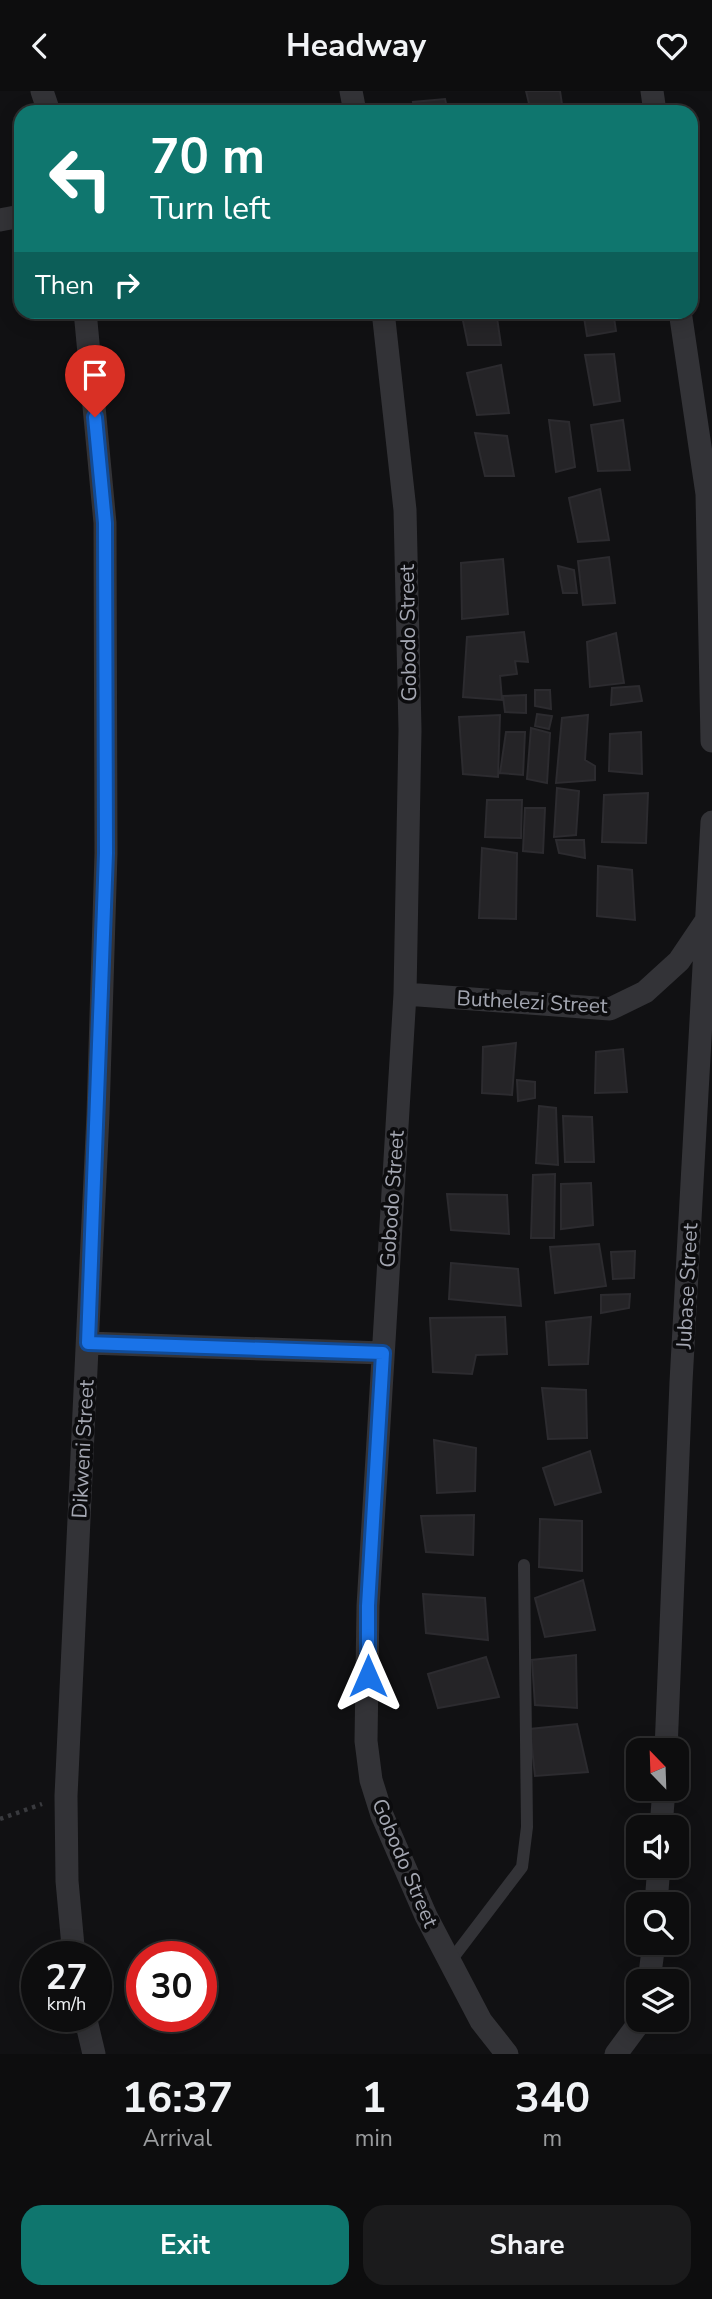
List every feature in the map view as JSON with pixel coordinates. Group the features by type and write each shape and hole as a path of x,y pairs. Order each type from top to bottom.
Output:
{"street":[{"name":"Dikweni Street","path":"73,1941 67,1881 66,1796 88,1343 106,853 105,537 86,319"},
{"name":"Gobodo Street","path":"384,319 405,510 410,730 405,994 368,1606 366,1741 371,1780 382,1815 448,1963 481,2021 507,2054"},
{"path":"681,319 707,494 712,741"},
{"name":"Jubase Street","path":"667,1738 681,1396 712,822"},
{"name":"Buthelezi Street","path":"405,994 611,1009 645,992 679,961 706,921"},
{"path":"88,1343 383,1353"},
{"path":"89,2032 94,2054"},
{"path":"616,2054 632,2032"}],"lane":[{"path":"448,1963 522,1867 527,1827 524,1565"}],"path":[{"path":"0,1819 66,1796"}],"building":[{"path":"526,91 560,91 562,105 529,105"},
{"path":"445,99 446,105 414,105 413,102"},
{"path":"463,319 497,319 501,345 468,345"},
{"path":"584,319 614,319 616,331 587,336"},
{"path":"614,354 620,401 594,405 585,355"},
{"path":"501,365 509,413 477,415 467,373"},
{"path":"549,420 569,422 575,467 556,472"},
{"path":"623,420 630,470 598,471 591,425"},
{"path":"475,433 507,436 514,476 485,476"},
{"path":"600,489 609,540 578,542 569,498"},
{"path":"609,557 615,603 583,605 578,561"},
{"path":"503,559 508,614 462,619 461,563"},
{"path":"558,566 574,570 577,593 563,593"},
{"path":"524,632 528,662 515,661 517,674 500,676 502,700 463,697 467,637"},
{"path":"616,633 624,683 590,687 587,642"},
{"path":"639,686 642,701 611,705 612,688"},
{"path":"535,690 550,690 551,709 535,706"},
{"path":"526,695 526,713 505,712 503,696"},
{"path":"537,714 552,716 549,729 535,726"},
{"path":"500,715 498,777 463,774 459,717"},
{"path":"588,715 585,760 595,766 595,780 556,783 562,718"},
{"path":"531,728 550,733 547,783 527,779"},
{"path":"506,732 525,732 523,775 500,773"},
{"path":"641,732 642,774 609,771 610,734"},
{"path":"557,788 579,791 576,835 554,837"},
{"path":"648,793 646,843 602,842 604,795"},
{"path":"487,800 522,800 521,838 485,837"},
{"path":"525,808 545,808 543,853 523,851"},
{"path":"556,840 584,840 585,858 559,853"},
{"path":"482,848 517,853 516,919 479,918"},
{"path":"598,866 632,870 635,920 597,916"},
{"path":"516,1043 512,1095 482,1093 483,1047"},
{"path":"623,1049 627,1092 595,1093 596,1052"},
{"path":"517,1080 535,1082 535,1098 518,1101"},
{"path":"539,1106 556,1108 558,1165 536,1163"},
{"path":"563,1116 592,1117 594,1162 565,1162"},
{"path":"555,1174 554,1238 531,1238 533,1175"},
{"path":"591,1183 593,1225 561,1229 561,1184"},
{"path":"447,1194 507,1195 509,1234 451,1230"},
{"path":"599,1244 606,1286 555,1293 550,1247"},
{"path":"635,1251 634,1278 613,1279 611,1252"},
{"path":"451,1263 518,1269 521,1306 449,1299"},
{"path":"630,1294 629,1308 601,1313 601,1295"},
{"path":"505,1317 507,1354 476,1355 472,1374 433,1372 430,1318"},
{"path":"591,1317 588,1364 549,1365 546,1322"},
{"path":"542,1388 586,1390 587,1438 548,1439"},
{"path":"434,1440 476,1448 475,1491 437,1493"},
{"path":"590,1451 601,1492 555,1505 543,1468"},
{"path":"474,1515 473,1555 426,1552 421,1516"},
{"path":"540,1519 582,1521 582,1571 539,1567"},
{"path":"583,1580 595,1630 545,1637 535,1598"},
{"path":"423,1594 485,1598 488,1640 426,1633"},
{"path":"576,1655 577,1708 535,1705 532,1660"},
{"path":"486,1657 499,1697 438,1708 428,1674"},
{"path":"577,1724 588,1772 535,1776 530,1729"}],"route":[{"path":"95,417 105,523 106,853 88,1343 383,1353 368,1606 368,1676"}]}
